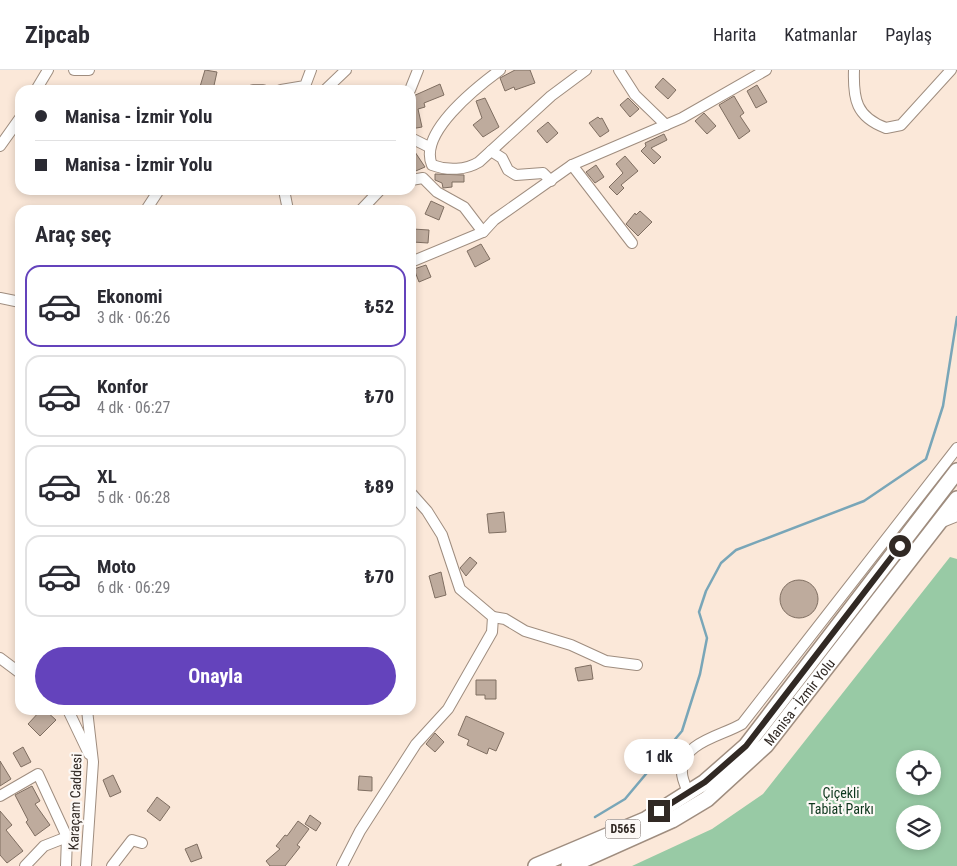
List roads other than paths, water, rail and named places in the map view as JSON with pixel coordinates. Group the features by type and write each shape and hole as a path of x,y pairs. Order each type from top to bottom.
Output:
{"highway":[{"name":"Manisa - İzmir Yolu","path":"536,866 645,820 705,782 746,746 957,471"},
{"name":"Manisa - İzmir Yolu","path":"569,866 672,820 700,804 766,745 957,500"}],"street":[{"path":"39,85 48,70"},
{"path":"74,70 89,70"},
{"path":"306,85 311,70"},
{"path":"330,85 346,70"},
{"path":"413,85 418,76 418,70"},
{"path":"500,70 456,106 429,147 429,158 432,165 439,167 470,167 491,151 551,96 586,70"},
{"path":"619,70 635,95 666,125"},
{"path":"416,260 483,232 494,220 572,165 682,118 766,70"},
{"path":"854,70 854,90 858,109 862,114 886,128 901,125 951,70"},
{"path":"0,146 15,125"},
{"path":"416,140 429,147"},
{"path":"491,151 502,158 508,170 516,175 542,173 551,181"},
{"path":"572,165 632,243"},
{"path":"416,179 423,178 439,167"},
{"path":"423,178 437,192 464,207 483,232"},
{"path":"366,205 375,195"},
{"path":"0,298 15,301"},
{"path":"688,792 682,774 684,760 691,749 742,724 957,448"},
{"path":"416,498 442,535 460,589 493,617 504,620 525,631 571,645 606,661 637,665"},
{"path":"416,508 421,504"},
{"path":"939,523 957,516"},
{"path":"342,866 360,831 416,744 448,709 492,632 493,617"},
{"path":"0,658 15,669"},
{"path":"70,715 93,762"},
{"name":"Karaçam Caddesi","path":"86,866 93,762 88,715"},
{"path":"0,796 38,774 67,837 66,866"},
{"path":"25,866 44,846 67,837"},
{"path":"112,866 132,840 142,843"}],"waterway":[{"path":"595,817 625,799 682,731 700,674 707,638 699,612 706,591 721,563 736,550 864,501 926,459 943,406 957,317"}],"park label":[{"name":"Çiçekli Tabiat Parkı","path":"841,802"}]}
